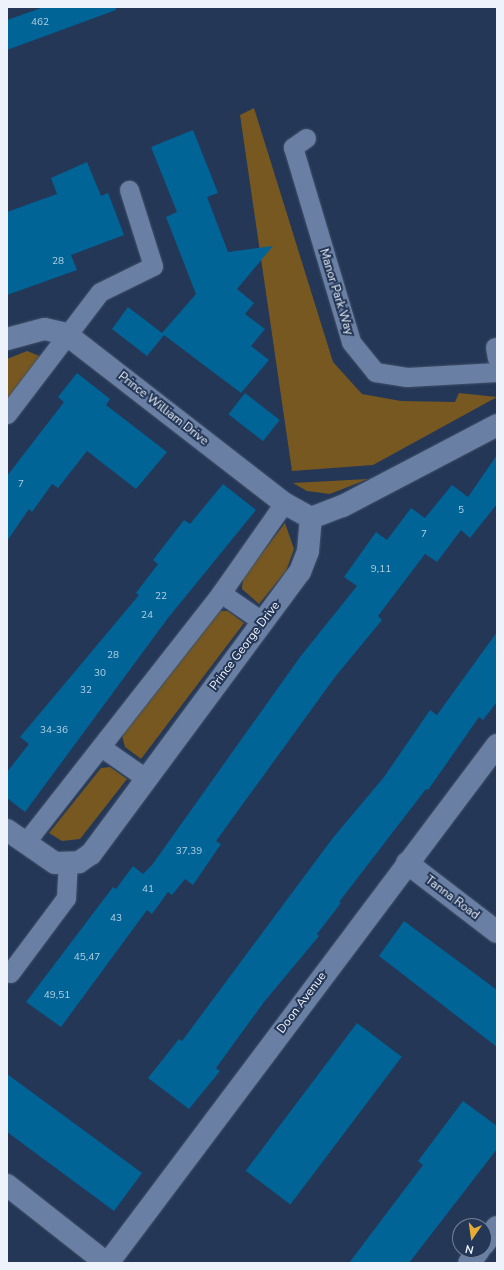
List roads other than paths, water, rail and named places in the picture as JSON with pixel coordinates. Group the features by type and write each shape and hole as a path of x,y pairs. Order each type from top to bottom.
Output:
{"street":[{"name":"Prince William Drive","path":"7,340 45,329 66,334 284,503 311,518"},
{"path":"311,518 343,506 497,425"},
{"name":"Prince George Drive","path":"68,865 91,854 300,572 308,551 311,518"},
{"name":"Doon Avenue","path":"107,1263 497,745"},
{"path":"7,830 54,863 68,865"},
{"name":"Tanna Road","path":"407,863 497,932"},
{"path":"7,1185 107,1263"}],"lane":[{"name":"Manor Park Way","path":"306,138 293,147 351,342 375,372 407,377 497,372"},
{"path":"7,414 66,334 100,292 153,266 129,190"},
{"path":"25,843 221,593 284,503"},
{"path":"221,593 264,622"},
{"path":"101,747 146,779"},
{"path":"10,973 66,898 68,865"}]}
